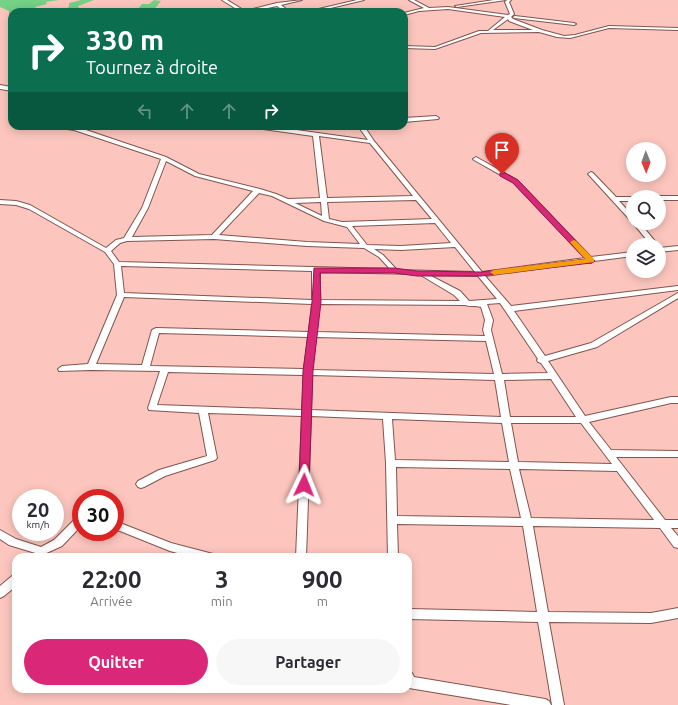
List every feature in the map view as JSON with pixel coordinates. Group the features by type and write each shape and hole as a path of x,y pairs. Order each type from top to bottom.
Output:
{"street":[{"path":"224,0 238,8"},
{"path":"261,8 300,0"},
{"path":"325,8 362,0"},
{"path":"411,0 428,10"},
{"path":"408,13 504,0"},
{"path":"490,31 507,16 512,14 507,2 509,0"},
{"path":"277,4 282,8"},
{"path":"448,8 574,24"},
{"path":"507,16 511,20 564,38 609,27 678,29"},
{"path":"408,48 435,48 481,32 544,31"},
{"path":"408,120 436,118"},
{"path":"86,130 164,158 196,175 258,190 286,201 326,220 349,226 365,246 381,256 394,270"},
{"path":"286,130 372,142"},
{"path":"364,130 509,310 541,360 583,420 678,544"},
{"path":"316,134 326,220"},
{"path":"127,239 145,208 164,158"},
{"path":"476,160 515,182 591,261"},
{"path":"591,174 626,212"},
{"path":"214,237 258,190"},
{"path":"286,201 418,198"},
{"path":"666,198 678,198"},
{"path":"614,199 626,199"},
{"path":"0,202 11,201 31,208 44,217 106,251 117,264 121,295 91,368"},
{"path":"341,224 436,221"},
{"path":"642,230 649,238"},
{"path":"106,251 118,241 127,239 214,237 401,248 456,246"},
{"path":"666,249 678,248"},
{"path":"117,264 316,270 394,270 417,273 481,274 591,261 626,255"},
{"path":"301,553 308,371 316,302 316,270"},
{"path":"417,273 424,275 472,303 484,306 499,377 514,466 527,522 558,705"},
{"path":"509,310 678,288"},
{"path":"121,295 316,302 472,303 502,301"},
{"path":"541,360 594,345 678,295"},
{"path":"145,368 156,330 490,339"},
{"path":"62,369 145,368 499,377 552,376"},
{"path":"166,369 152,408 506,420 583,420 672,400 678,400"},
{"path":"141,484 162,474 212,458 203,410"},
{"path":"387,415 391,463 393,553"},
{"path":"609,453 678,454"},
{"path":"391,463 621,468"},
{"path":"392,520 678,524"},
{"path":"47,553 72,528"},
{"path":"124,529 170,547 193,553"},
{"path":"0,534 13,542 42,550 58,543"},
{"path":"0,593 12,582"},
{"path":"412,614 651,618 678,613"},
{"path":"412,683 545,705"}],"green space":[{"path":"0,0 59,0 46,2 47,4 35,7 36,8 8,8 8,11 0,7"},
{"path":"81,0 94,0 78,6 79,8 67,8 69,7 69,3"},
{"path":"154,0 161,1 155,8 139,8 142,4 149,4"}],"slow traffic":[{"path":"494,272 591,261 574,242"}],"route":[{"path":"304,485 308,371 316,302 316,270 394,270 417,273 481,274 591,261 515,182 502,174"}]}
